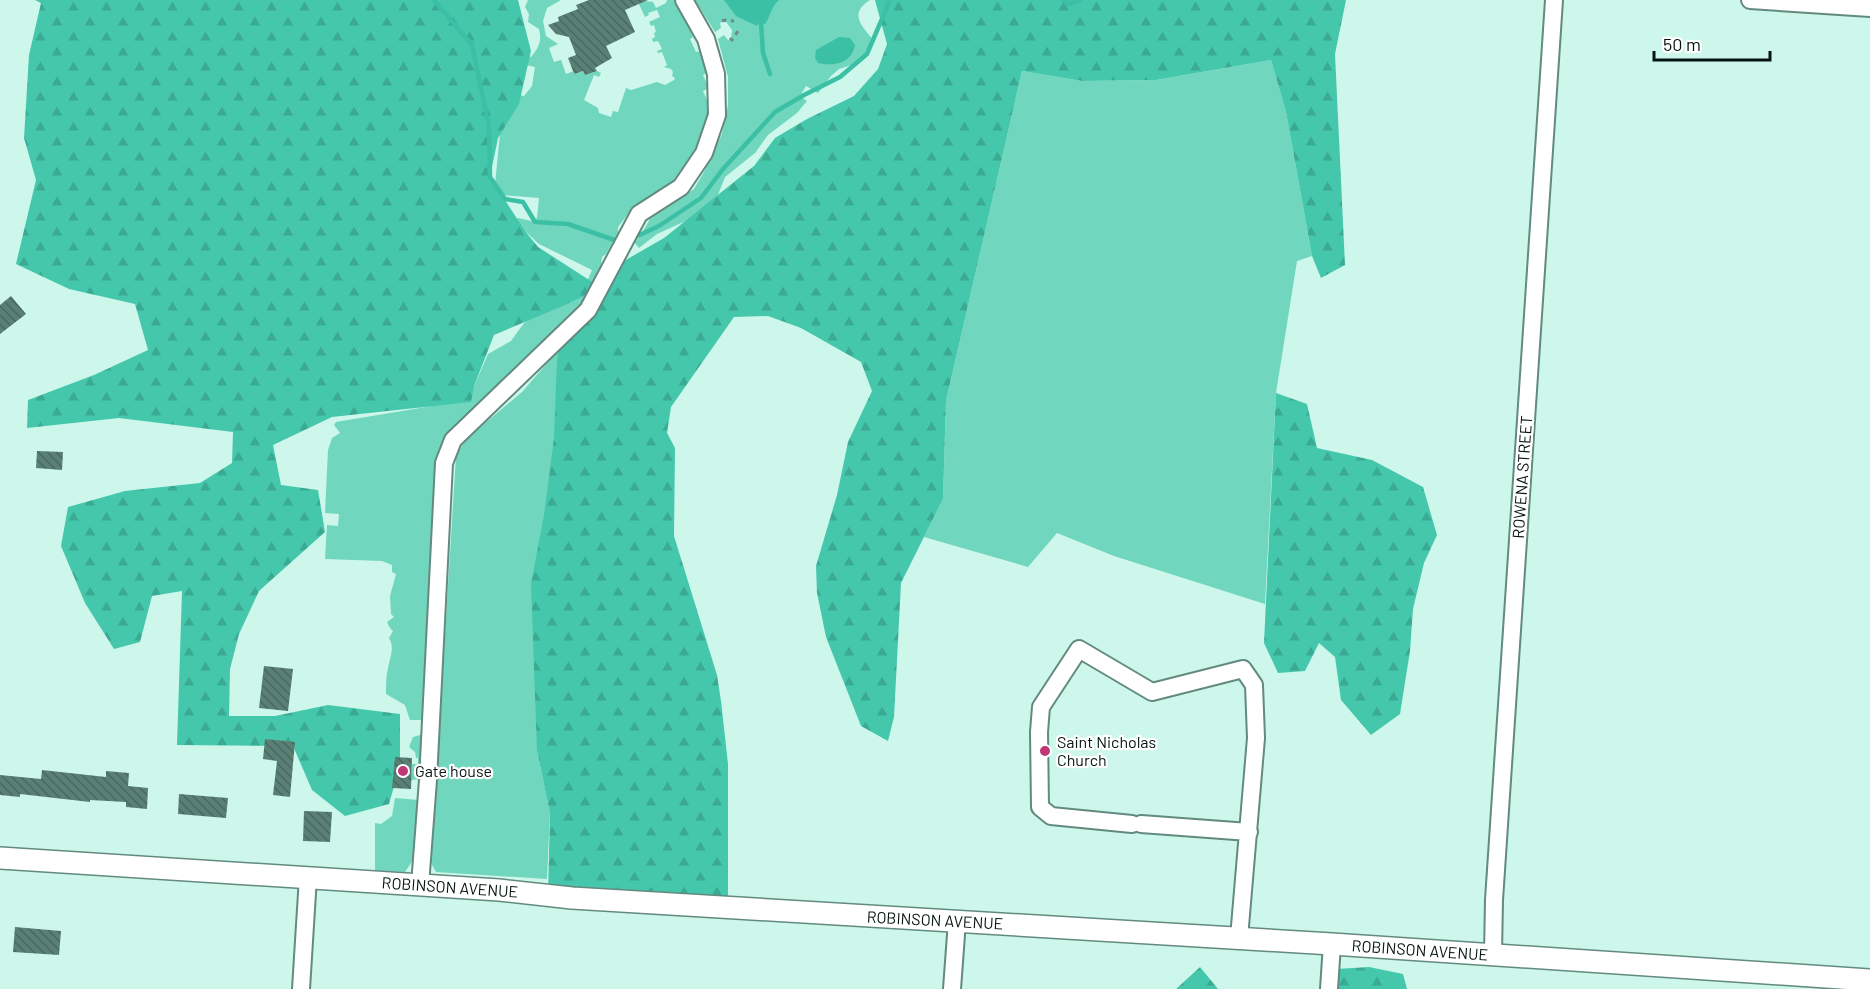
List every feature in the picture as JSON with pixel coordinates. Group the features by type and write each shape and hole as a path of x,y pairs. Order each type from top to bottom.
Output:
{"main road":[{"name":"ROBINSON AVENUE","path":"0,858 499,890 583,899 1239,938 1870,980"}],"street":[{"path":"420,885 428,780 444,463 453,440 588,310 639,214 681,187 704,153 717,116 716,74 706,39 684,0"},
{"name":"ROWENA STREET","path":"1493,954 1494,900 1554,0"},
{"path":"1750,0 1870,8"},
{"path":"1239,938 1249,832 1256,738 1254,685 1243,669 1152,692 1079,649 1041,707 1040,807 1051,816 1249,832"},
{"path":"301,989 308,877"},
{"path":"952,989 957,921"},
{"path":"1329,989 1332,944"}],"path":[{"path":"722,21 734,21"},
{"path":"730,38 732,40 738,31"}],"shaded area":[{"path":"528,0 561,0 547,8 543,21 546,36 558,44 549,48 554,62 561,60 566,74 574,71 576,74 583,71 585,75 597,71 601,73 599,77 594,75 584,100 598,108 599,113 611,117 613,111 618,112 626,88 631,90 657,82 665,85 674,80 671,69 664,67 667,65 662,52 657,51 662,49 658,41 653,42 652,39 656,32 654,25 651,26 649,22 660,17 657,10 648,13 649,15 645,17 637,0 653,2 656,8 666,3 667,0 677,0 693,37 690,39 696,52 700,51 709,72 703,75 709,88 703,91 707,100 708,118 694,155 673,181 631,210 618,227 618,233 602,257 600,271 590,296 443,444 425,720 410,720 405,705 386,694 392,649 389,638 393,631 387,622 394,617 391,614 390,596 396,574 392,572 392,565 382,561 325,559 327,525 338,526 339,514 325,513 328,450 332,438 340,433 334,425 336,422 468,400 488,354 511,341 524,323 540,309 586,284 592,270 539,244 514,221 518,218 532,221 537,218 539,198 502,195 495,184 504,93 524,96 532,86 535,67 522,64 520,54 531,57 540,40 539,29 528,22 529,14 525,7"},
{"path":"695,0 870,0 863,5 858,15 862,25 874,41 861,62 839,69 818,93 806,86 800,96 807,101 797,113 768,135 755,153 725,177 714,205 708,211 657,234 639,248 634,242 639,238 650,219 694,189 722,134 728,105 728,77 718,39 724,35 728,40 731,39 732,30 723,21 720,23 721,28 715,32"},
{"path":"724,0 779,0 765,24 759,22 757,26 736,16"},
{"path":"839,37 850,38 855,45 850,56 836,64 818,63 815,58 816,50"},
{"path":"1271,60 1286,112 1312,256 1297,261 1276,393 1265,604 1114,556 1057,533 1028,567 924,537 943,499 946,401 1022,71 1082,81 1156,80"},
{"path":"570,337 537,751 550,813 547,879 436,872 431,863 456,456 466,439 522,392"},
{"path":"424,734 421,779 411,780 412,764 418,764 418,758 409,747 413,737"},
{"path":"395,798 419,800 413,860 405,872 375,871 375,823 381,824 392,816"}],"green space":[{"path":"35,0 518,0 531,51 519,104 498,138 490,177 538,247 600,287 610,269 664,238 754,166 775,138 854,96 878,69 887,44 875,0 1346,0 1335,54 1345,265 1321,278 1312,256 1286,112 1271,60 1156,80 1082,81 1022,71 946,401 943,499 901,583 894,717 888,741 861,726 826,637 817,593 816,566 837,495 848,442 872,391 861,362 801,328 768,316 734,317 671,407 667,433 675,448 674,536 717,675 721,701 728,764 728,907 548,895 550,813 537,751 531,584 544,515 554,438 557,360 561,336 600,288 494,335 474,386 471,402 332,417 273,445 281,485 318,490 325,532 259,591 239,634 230,669 229,716 275,716 328,705 400,714 400,765 389,804 345,816 312,790 293,746 177,745 182,591 152,596 140,642 114,649 85,603 61,546 68,507 125,491 200,483 232,463 233,432 119,418 27,428 28,400 94,375 148,350 135,304 69,289 16,264 36,180 24,138 29,55 41,3"},
{"path":"1276,393 1307,404 1317,448 1372,460 1423,487 1437,535 1424,563 1413,609 1410,651 1400,714 1371,735 1341,700 1335,657 1319,643 1305,671 1278,673 1264,643"},
{"path":"1200,967 1218,989 1176,989"},
{"path":"1369,967 1403,974 1407,989 1336,989 1336,969"}],"building":[{"path":"589,0 648,0 625,10 635,32 606,46 612,58 595,68 597,71 585,75 583,71 575,74 568,58 576,55 569,37 556,34 548,25 559,21 558,17 578,9 576,5"},
{"path":"11,296 26,314 0,334 0,305"},
{"path":"37,451 63,452 62,470 36,468"},
{"path":"264,666 293,669 288,711 259,708"},
{"path":"265,739 295,742 290,797 273,795 277,761 263,759"},
{"name":"Gate house","path":"395,757 412,758 411,789 392,788"},
{"path":"42,770 106,777 106,771 129,773 128,786 148,788 147,809 126,807 126,802 90,800 90,802 20,794 20,797 0,795 0,775 41,779"},
{"path":"179,794 228,798 226,818 178,814"},
{"path":"304,811 332,812 330,842 303,841"},
{"path":"15,927 61,931 59,955 13,952"}],"waterway":[{"path":"434,0 472,45 489,127 490,177 505,199 523,202 535,222 568,224 620,242"},
{"path":"633,238 659,226 701,198 723,169 775,112 840,77 867,54 890,0"},
{"path":"1063,0 1068,4 1080,0"},
{"path":"761,23 763,53 770,74"}],"place":[{"name":"Saint Nicholas Church","path":"1045,751"},
{"name":"Gate house","path":"403,771"}]}
